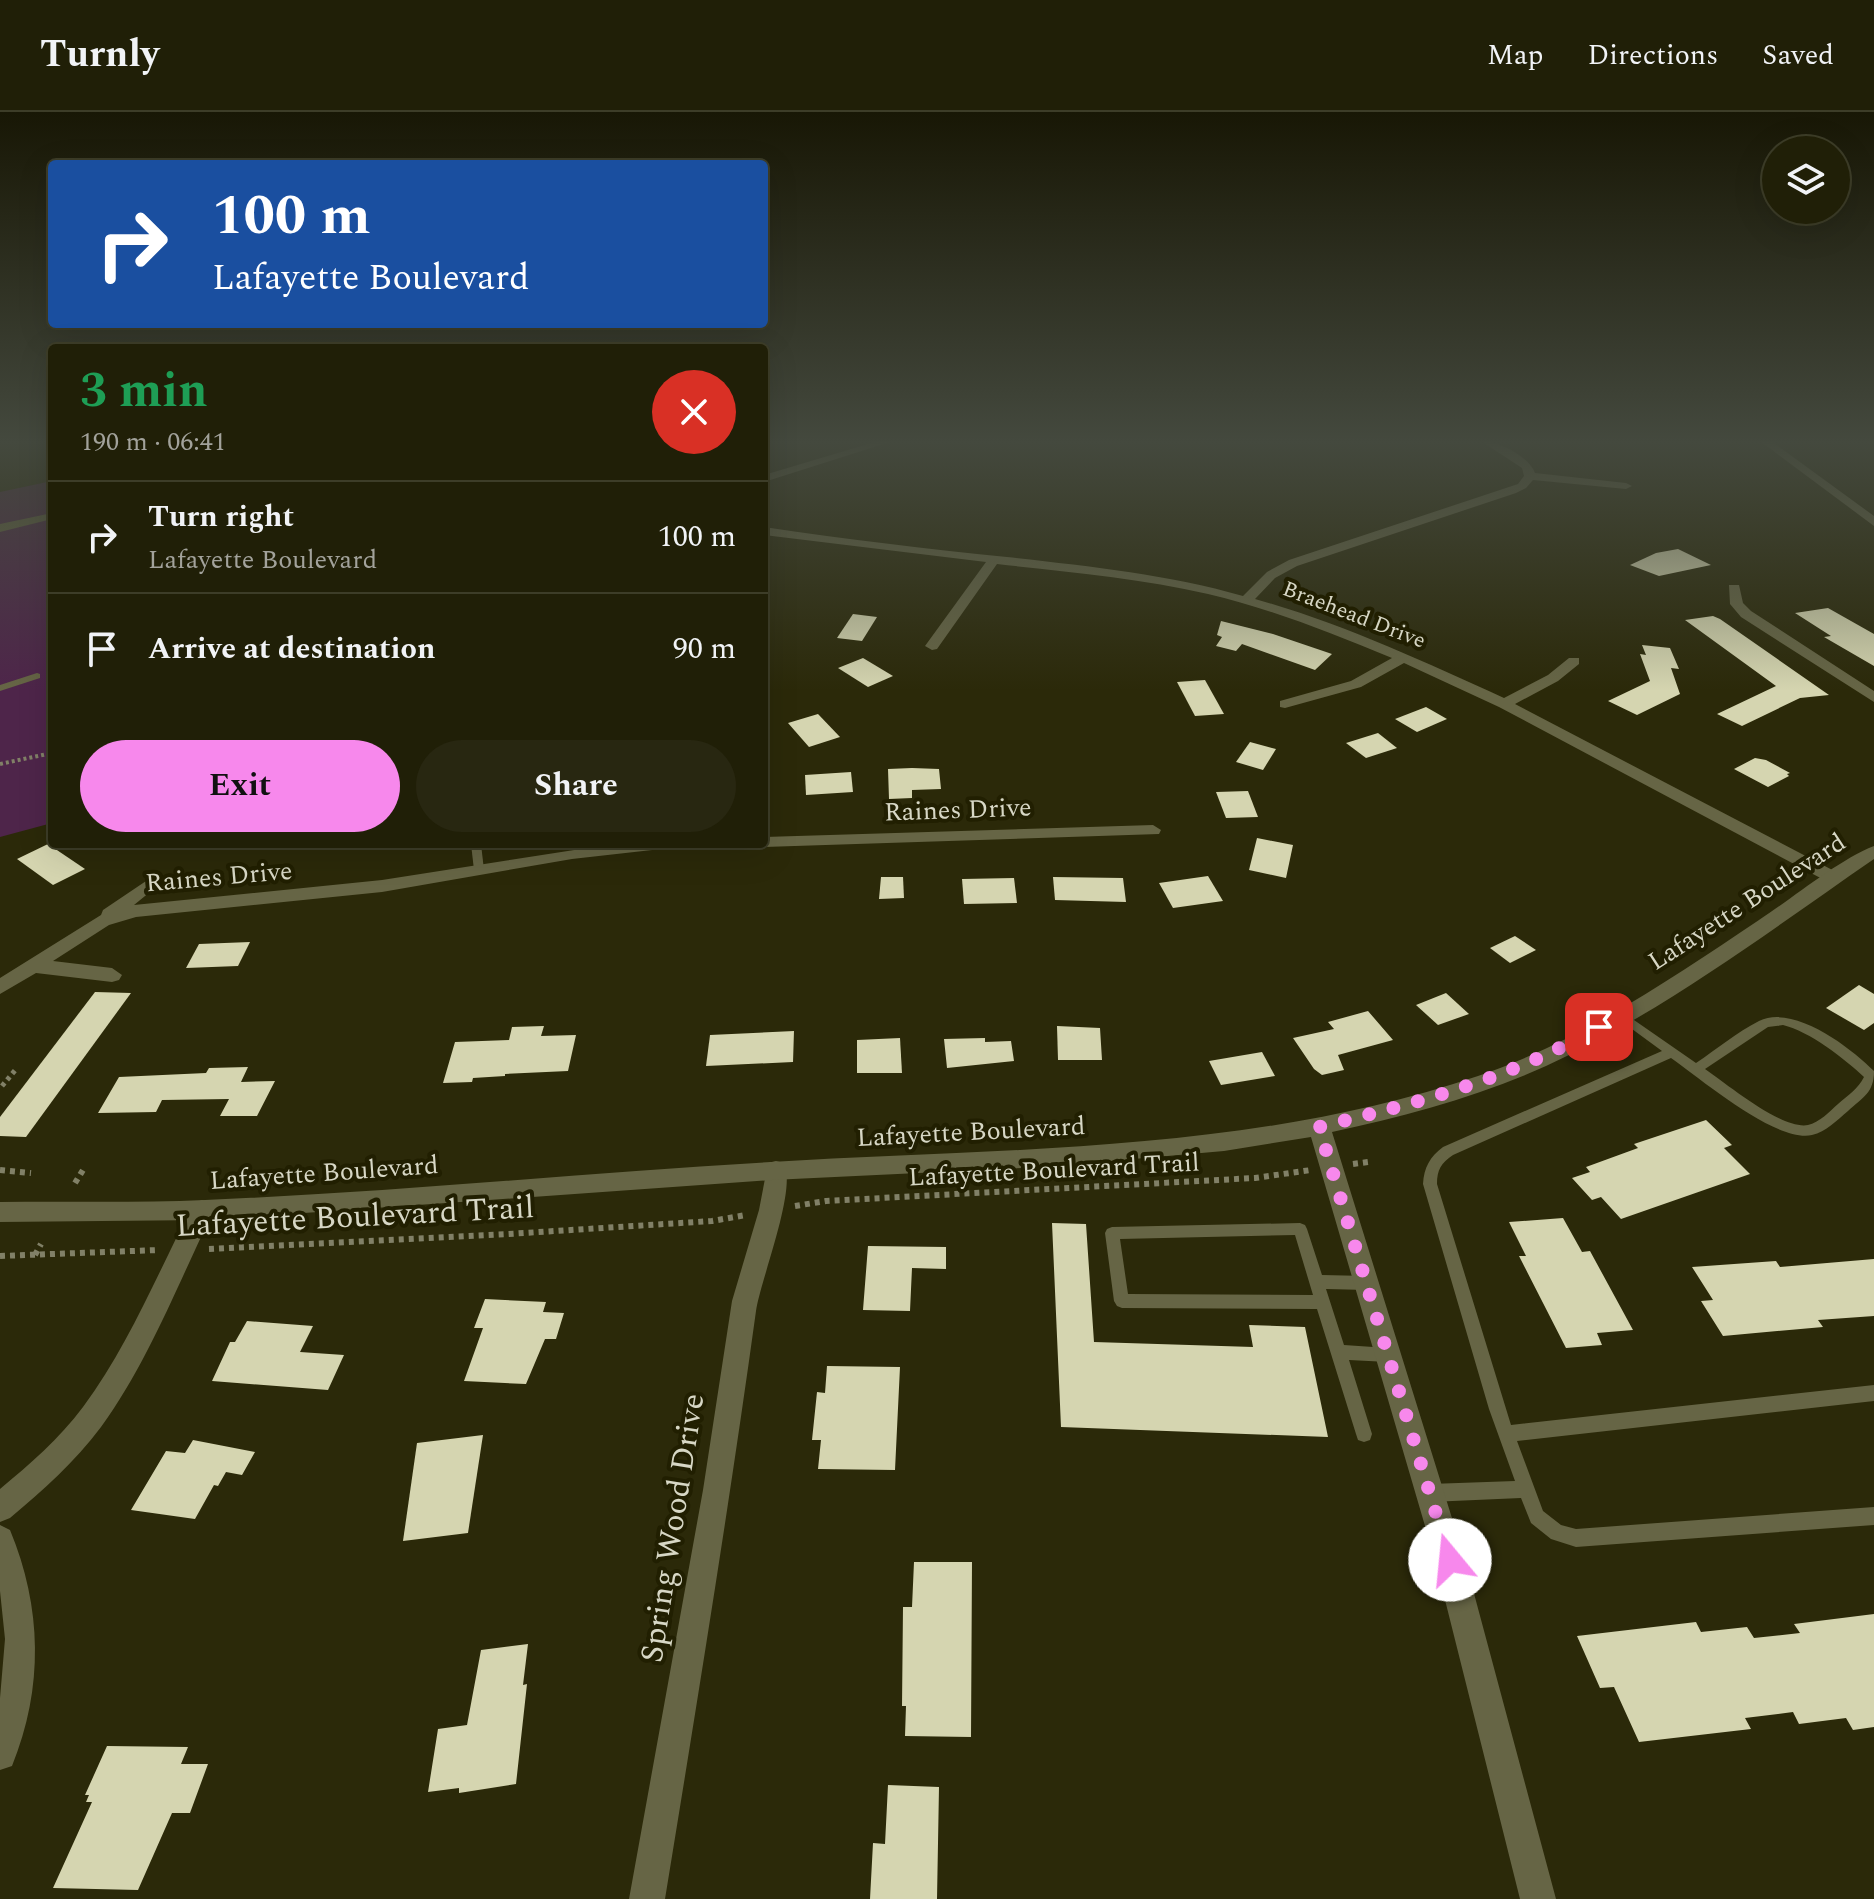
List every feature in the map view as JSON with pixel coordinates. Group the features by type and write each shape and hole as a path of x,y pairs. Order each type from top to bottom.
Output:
{"street":[{"path":"1247,599 1271,575 1293,563 1410,524"},
{"name":"Braehead Drive","path":"768,532 1104,572 1247,599 1295,614 1403,657 1504,704 1834,878"},
{"path":"932,646 995,558"},
{"path":"1734,588 1737,604 1746,614 1874,698"},
{"path":"1285,704 1356,684 1403,657"},
{"path":"1504,704 1553,678 1574,661"},
{"name":"Raines Drive","path":"768,842 1153,830"},
{"name":"Raines Drive","path":"88,929 114,916 153,907 266,900 625,848"},
{"name":"Lafayette Boulevard","path":"0,1212 202,1210 776,1170 1211,1146 1319,1127 1436,1098 1492,1079 1555,1052 1621,1015 1874,851"},
{"path":"0,987 152,883"},
{"path":"34,966 112,975"},
{"path":"1319,1127 1430,1493 1538,1899"},
{"name":"Spring Wood Drive","path":"647,1899 717,1490 745,1301 771,1210 776,1170"},
{"path":"0,1508 45,1469 93,1416 115,1383 202,1210"},
{"path":"0,1540 16,1597 21,1638 16,1695 0,1754"}],"lane":[{"path":"0,688 37,676"},
{"path":"476,848 479,870"},
{"path":"1621,1015 1696,1069 1778,1124 1795,1130 1810,1130 1829,1119 1867,1087 1871,1076 1861,1065 1793,1022 1777,1020 1764,1024 1696,1069"},
{"path":"1673,1052 1448,1151 1436,1159 1430,1169 1430,1184 1506,1434 1537,1517 1557,1533 1576,1538 1874,1516"},
{"path":"1323,1302 1122,1301 1112,1233 1300,1229 1339,1352 1364,1434"},
{"path":"1317,1282 1367,1283"},
{"path":"1339,1352 1389,1355"},
{"path":"1506,1434 1874,1393"},
{"path":"1430,1493 1526,1489"}],"path":[{"path":"0,764 48,754"},
{"path":"2,1086 17,1068"},
{"path":"0,1170 31,1173"},
{"path":"75,1183 83,1170"},
{"name":"Lafayette Boulevard Trail","path":"826,1201 1078,1190 1283,1174"},
{"name":"Lafayette Boulevard Trail","path":"0,1256 181,1250 712,1221"},
{"path":"35,1255 41,1244"}],"shaded area":[{"path":"0,524 48,524 48,824 0,837"}],"building":[{"path":"1678,549 1711,565 1659,576 1630,565 1656,553"},
{"path":"1828,608 1874,634 1874,666 1824,637 1831,636 1795,613"},
{"path":"853,614 877,617 862,641 837,638"},
{"path":"1713,616 1829,695 1800,698 1742,726 1717,714 1776,686 1685,620"},
{"path":"1221,621 1332,654 1315,670 1242,644 1236,651 1216,646 1222,637 1217,635"},
{"path":"1642,645 1670,648 1679,669 1671,668 1680,694 1637,715 1608,701 1650,681 1640,654 1646,655"},
{"path":"863,658 893,676 868,687 838,668"},
{"path":"1205,680 1224,714 1195,716 1177,682"},
{"path":"1426,707 1447,719 1417,732 1395,719"},
{"path":"818,714 840,737 809,747 788,723"},
{"path":"1378,733 1397,748 1366,758 1346,743"},
{"path":"1250,742 1276,749 1263,770 1236,762"},
{"path":"1755,758 1766,760 1790,773 1787,774 1789,776 1768,787 1734,769"},
{"path":"888,769 939,769 941,789 912,790 912,798 889,799"},
{"path":"851,772 853,792 806,795 805,775"},
{"path":"1248,791 1258,817 1226,818 1216,792"},
{"path":"1257,838 1293,845 1286,878 1249,870"},
{"path":"48,844 48,848 54,848 85,869 53,885 17,859"},
{"path":"1208,876 1223,901 1173,908 1159,883"},
{"path":"881,877 903,877 904,898 879,899"},
{"path":"1053,877 1123,878 1126,902 1055,900"},
{"path":"1014,878 1017,903 964,904 962,879"},
{"path":"1515,936 1536,950 1510,963 1490,948"},
{"path":"250,942 238,966 186,968 199,944"},
{"path":"1859,985 1874,994 1874,1023 1864,1030 1826,1008"},
{"path":"95,992 131,993 26,1137 0,1136 0,1117"},
{"path":"1446,993 1469,1014 1438,1025 1416,1005"},
{"path":"1368,1011 1393,1040 1338,1055 1344,1070 1322,1075 1314,1069 1293,1038 1334,1029 1328,1022"},
{"path":"544,1026 541,1036 576,1035 568,1071 505,1074 473,1078 472,1082 443,1083 455,1042 509,1040 512,1027"},
{"path":"1057,1026 1100,1028 1102,1060 1058,1060"},
{"path":"794,1031 793,1062 706,1066 710,1035"},
{"path":"900,1038 902,1073 857,1073 857,1040"},
{"path":"985,1038 985,1042 1011,1041 1014,1061 947,1068 944,1039"},
{"path":"1262,1052 1275,1076 1221,1085 1209,1061"},
{"path":"248,1067 241,1082 275,1081 257,1116 220,1116 229,1099 162,1100 156,1112 98,1113 119,1077 206,1073 209,1068"},
{"path":"1706,1120 1732,1145 1724,1148 1750,1174 1621,1219 1601,1197 1592,1200 1572,1178 1590,1172 1586,1167 1638,1148 1634,1144"},
{"path":"1563,1218 1582,1252 1590,1251 1633,1330 1597,1333 1602,1345 1566,1348 1519,1256 1526,1256 1509,1222"},
{"path":"1052,1223 1086,1224 1094,1342 1253,1347 1249,1325 1305,1327 1328,1437 1061,1427"},
{"path":"868,1246 946,1247 946,1269 912,1268 910,1311 863,1310"},
{"path":"1874,1259 1874,1316 1818,1320 1823,1327 1723,1336 1701,1301 1713,1300 1692,1267 1776,1261 1780,1267"},
{"path":"485,1299 546,1302 543,1312 564,1313 556,1339 545,1339 526,1384 464,1381 483,1328 474,1328"},
{"path":"247,1321 313,1326 300,1352 344,1355 328,1390 212,1381 230,1342 235,1342"},
{"path":"827,1366 900,1367 895,1470 818,1469 821,1440 812,1440 817,1392 825,1393"},
{"path":"483,1435 468,1533 403,1541 417,1443"},
{"path":"193,1440 255,1452 242,1475 226,1472 218,1486 214,1485 195,1519 131,1510 166,1451 185,1453"},
{"path":"914,1562 972,1562 971,1737 905,1736 906,1706 902,1706 903,1607 912,1607"},
{"path":"1874,1614 1874,1727 1853,1730 1846,1718 1799,1724 1793,1712 1745,1718 1751,1729 1639,1742 1614,1687 1600,1688 1577,1636 1696,1622 1701,1632 1747,1627 1754,1638 1800,1633 1794,1624"},
{"path":"528,1644 523,1685 527,1684 516,1784 459,1793 459,1788 428,1792 438,1729 467,1725 481,1650"},
{"path":"107,1746 188,1747 181,1764 208,1764 190,1813 172,1813 138,1890 53,1888 92,1802 86,1802 89,1795 85,1795"},
{"path":"888,1785 939,1787 937,1899 870,1899 873,1843 885,1844"}],"route":[{"path":"1450,1560 1319,1127 1436,1098 1492,1079 1555,1052 1599,1027"}]}
